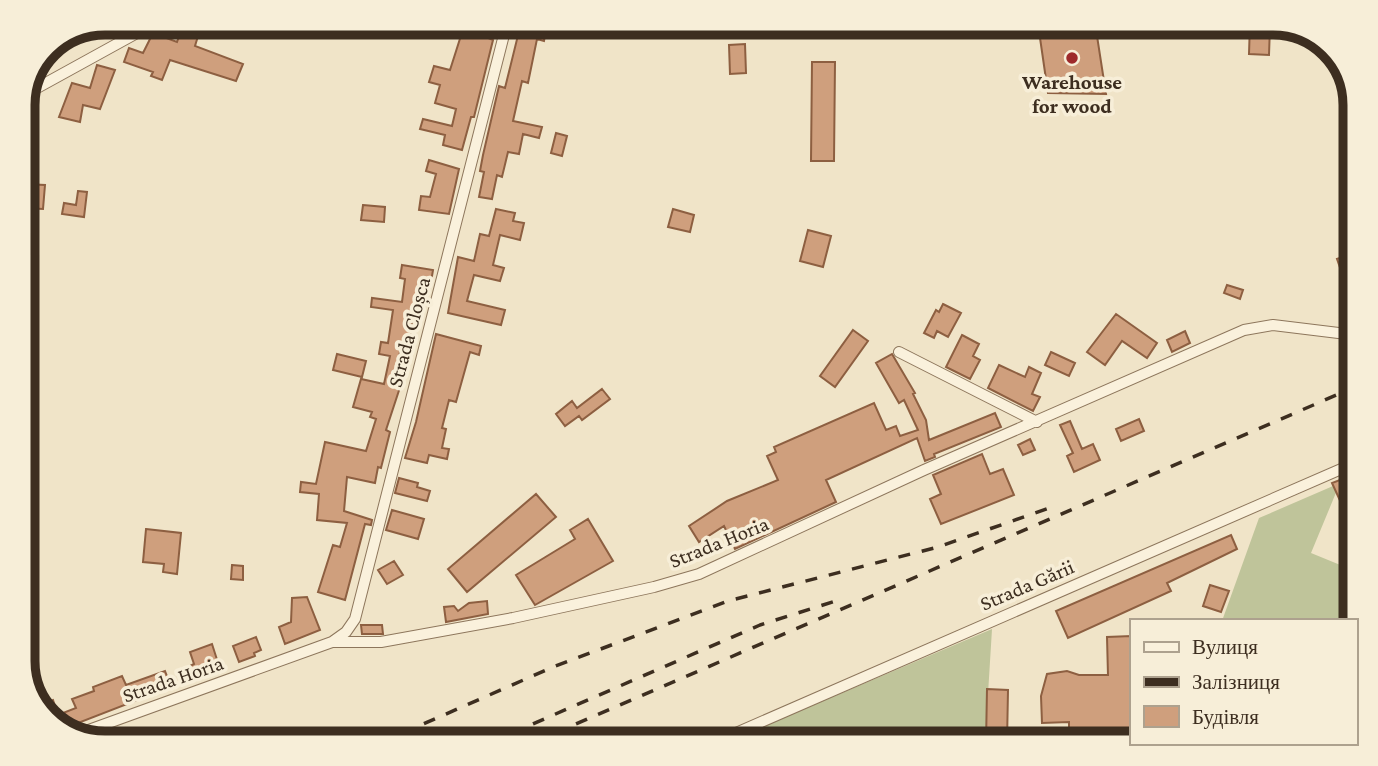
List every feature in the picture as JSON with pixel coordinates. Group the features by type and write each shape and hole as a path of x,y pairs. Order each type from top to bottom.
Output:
{"street":[{"path":"37,88 133,35"},
{"name":"Strada Cloșca","path":"332,642 346,632 355,619 504,35"},
{"name":"Strada Horia","path":"91,729 332,642 364,643 407,637 573,605 699,574 1258,326 1273,325 1343,334"},
{"path":"898,352 1037,422"},
{"name":"Strada Gării","path":"741,731 1343,468"}],"green space":[{"path":"1340,483 1311,553 1343,566 1343,619 1223,619 1259,518"},
{"path":"992,629 986,731 764,731 762,727"}],"building":[{"path":"152,35 177,42 180,35 198,35 195,46 243,64 236,81 170,60 162,80 151,76 153,72 124,62 129,48 143,53"},
{"path":"461,35 489,35 488,38 493,40 474,117 471,117 462,150 443,145 445,135 420,129 423,119 452,126 456,109 435,103 440,85 429,82 434,66 450,70"},
{"path":"518,35 545,35 544,41 537,39 528,83 522,81 513,121 542,127 539,138 523,134 519,154 508,152 502,177 497,175 492,199 479,197 484,172 480,171 499,86 505,88"},
{"name":"Warehouse for wood","path":"1040,35 1097,35 1106,94 1048,93"},
{"path":"1250,35 1270,35 1269,55 1249,54"},
{"path":"745,44 746,73 730,74 729,45"},
{"path":"812,62 835,62 834,161 811,161"},
{"path":"97,65 115,70 100,109 83,105 80,122 59,117 72,83 90,88"},
{"path":"556,133 567,136 562,156 551,153"},
{"path":"429,160 459,169 449,214 419,210 421,196 430,197 436,174 426,171"},
{"path":"35,185 45,185 43,209 35,209"},
{"path":"78,191 87,192 84,217 62,214 64,203 76,205"},
{"path":"363,205 385,207 384,222 361,220"},
{"path":"496,209 515,213 513,221 524,223 520,240 500,235 493,265 504,268 500,281 474,275 467,301 505,310 501,325 448,313 458,257 474,261 480,234 489,236"},
{"path":"673,209 694,215 690,232 668,227"},
{"path":"808,230 831,236 823,267 800,261"},
{"path":"1343,257 1343,276 1337,259"},
{"path":"402,265 433,270 431,282 426,300 423,300 420,322 412,321 409,343 402,342 397,367 406,369 386,430 390,432 375,483 347,477 344,511 372,520 371,525 365,524 345,600 318,592 333,545 340,547 347,523 317,520 319,494 300,492 301,482 316,484 325,442 366,451 376,419 370,417 372,412 353,407 361,379 384,384 390,356 379,354 381,342 388,343 393,310 371,307 372,298 402,302 405,279 400,278"},
{"path":"1227,285 1243,290 1240,299 1224,293"},
{"path":"943,304 961,313 948,337 937,331 934,338 924,333 936,310 939,312"},
{"path":"1116,314 1157,343 1147,358 1122,341 1105,365 1087,352"},
{"path":"853,330 868,341 835,387 820,376"},
{"path":"1185,331 1190,343 1172,352 1167,340"},
{"path":"436,334 481,346 479,355 470,352 456,402 449,400 442,428 446,429 442,448 449,449 447,459 429,455 427,463 405,458"},
{"path":"962,335 979,344 973,356 980,360 970,379 946,367"},
{"path":"1051,352 1075,363 1069,376 1045,365"},
{"path":"337,354 366,361 362,377 333,370"},
{"path":"892,354 915,393 913,394 926,420 929,440 995,413 1001,427 934,454 935,457 925,461 917,438 826,480 836,502 735,549 724,526 699,542 689,526 727,501 778,480 767,456 776,452 774,447 874,403 886,430 896,426 900,436 918,430 904,400 899,403 876,363"},
{"path":"999,365 1025,377 1029,367 1041,373 1032,394 1040,397 1033,411 988,388"},
{"path":"602,389 610,399 582,420 579,416 565,426 556,414 572,401 577,408"},
{"path":"1139,419 1144,431 1121,441 1116,429"},
{"path":"1070,421 1082,449 1093,444 1100,460 1074,472 1067,456 1073,453 1060,425"},
{"path":"1030,439 1035,450 1023,455 1018,445"},
{"path":"982,454 990,474 1003,469 1014,495 941,524 930,499 941,494 933,475"},
{"path":"399,478 418,483 417,487 430,491 427,501 395,493"},
{"path":"1343,479 1343,505 1342,505 1332,483"},
{"path":"536,494 556,517 467,592 448,569"},
{"path":"392,510 424,519 418,539 386,530"},
{"path":"588,519 613,561 535,605 516,575 575,539 570,530"},
{"path":"146,529 181,533 177,574 163,572 164,564 143,562"},
{"path":"1231,535 1237,549 1167,583 1171,591 1068,638 1056,611"},
{"path":"394,561 403,575 387,584 378,570"},
{"path":"232,565 243,566 243,580 231,579"},
{"path":"1210,585 1229,591 1221,612 1203,606"},
{"path":"307,597 320,630 285,644 279,627 291,622 292,598"},
{"path":"487,601 488,614 446,622 444,607 454,606 458,611 469,603"},
{"path":"361,625 382,625 383,634 362,634"},
{"path":"1130,636 1130,731 1069,731 1069,722 1042,723 1041,696 1047,674 1067,671 1079,675 1108,675 1107,637"},
{"path":"256,637 261,650 254,653 255,656 239,662 233,646"},
{"path":"212,644 220,669 192,678 188,667 194,664 190,652"},
{"path":"165,671 171,687 75,724 71,719 67,720 59,715 76,708 72,699 94,691 93,687 122,676 126,685"},
{"path":"987,689 1008,690 1007,731 986,731"},
{"path":"53,700 57,713 48,702"}],"railway":[{"path":"560,731 1343,392"},
{"path":"407,731 553,667 728,601 938,547 1055,506"},
{"path":"517,731 760,625 842,599"}],"place":[{"name":"Warehouse for wood","path":"1072,58"}]}
